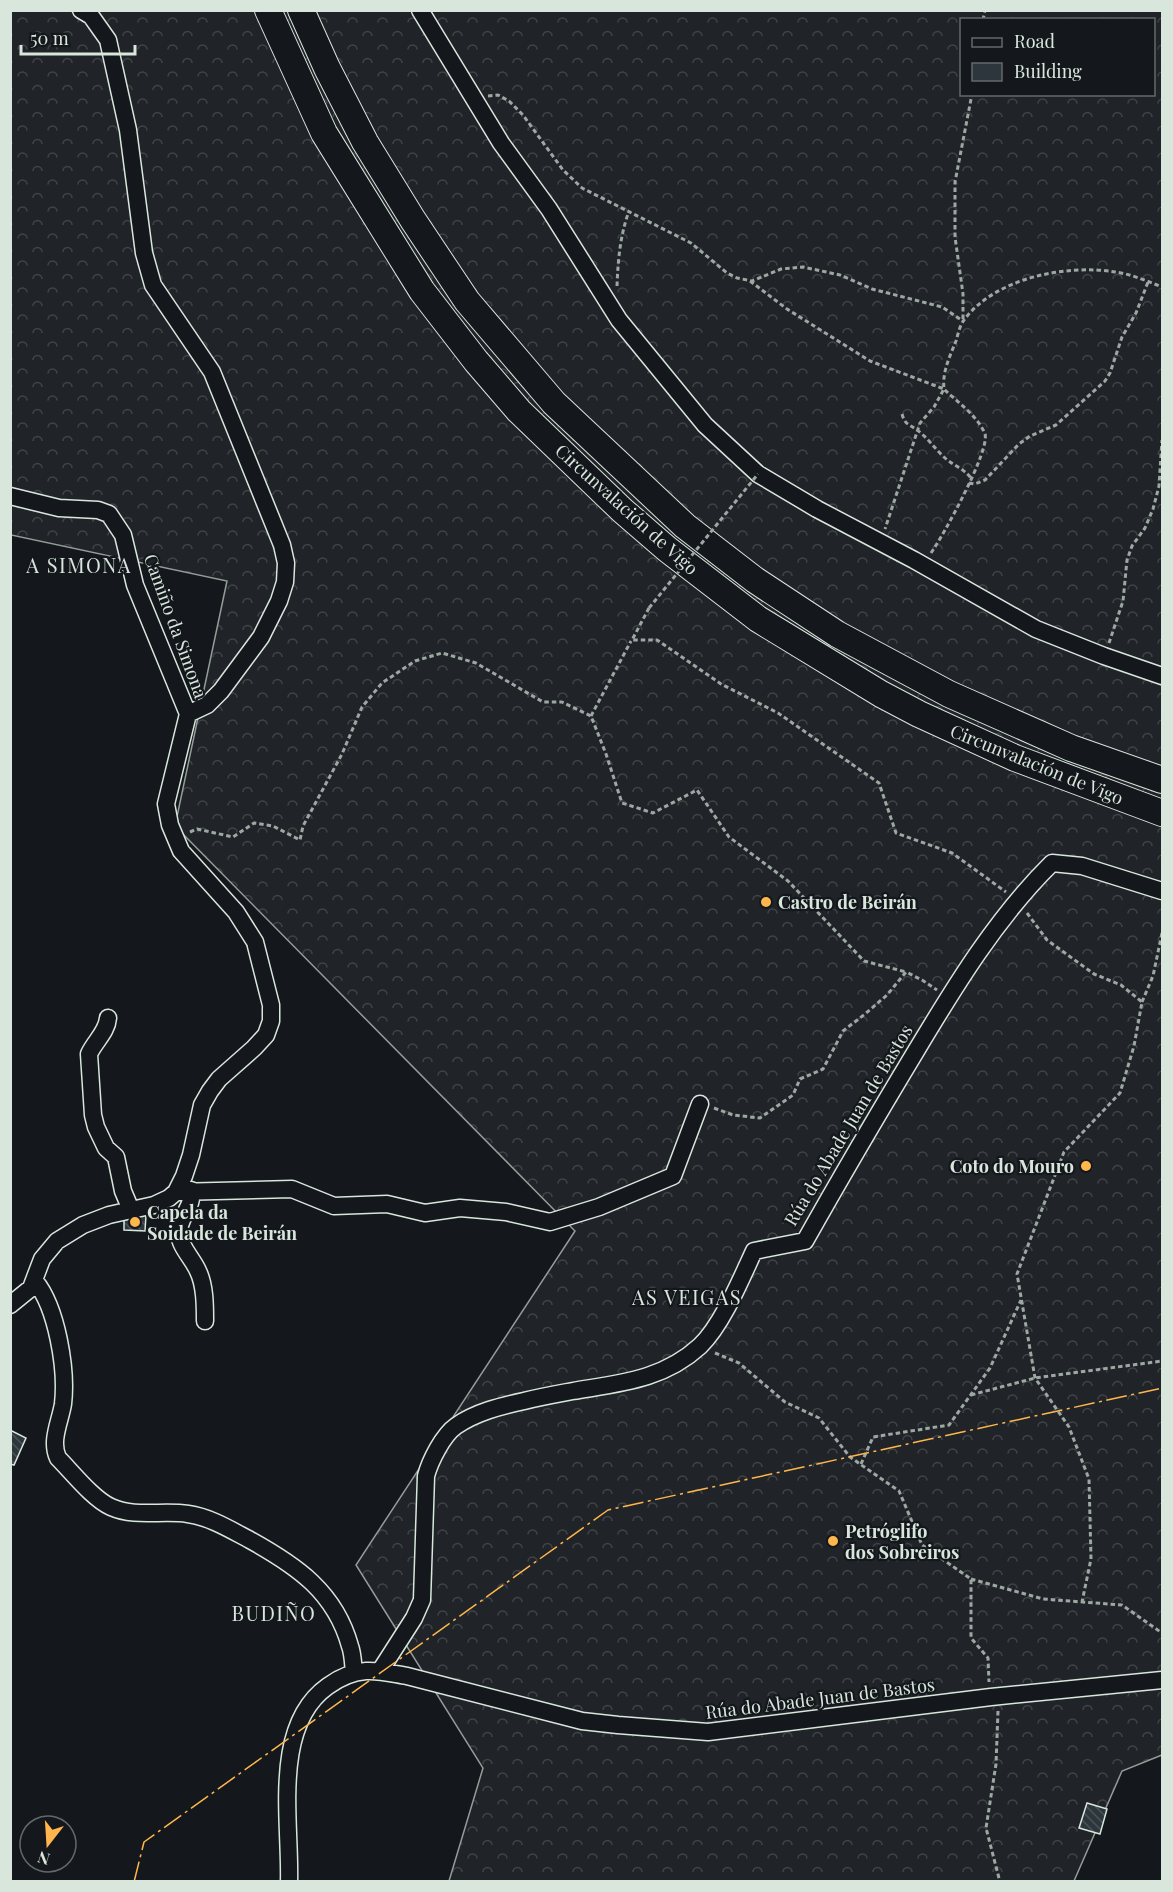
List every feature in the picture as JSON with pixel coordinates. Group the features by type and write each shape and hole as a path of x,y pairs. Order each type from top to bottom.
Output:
{"highway":[{"name":"Circunvalación de Vigo","path":"268,10 324,133 424,294 476,361 519,411 623,511 758,619 798,645 919,714 1015,758 1162,813"},
{"name":"Circunvalación de Vigo","path":"301,10 327,68 365,142 467,301 554,403 685,526 755,580 837,634 950,694 1071,748 1162,780"}],"street":[{"path":"81,10 91,16 108,40 111,49 128,130 144,253 153,285 212,372 282,545 286,562 285,582 279,602 261,637 221,691 207,705 188,714"},
{"path":"440,10 425,18 501,143 549,209 611,308 705,425 758,474 1035,629 1162,676"},
{"name":"Camiño da Simona","path":"10,496 59,508 98,510 109,514 123,535 135,585 188,714 166,804 170,825 181,851 236,912 255,942 271,1005 272,1021 266,1035 219,1079 202,1105 184,1176 183,1191"},
{"name":"Rúa do Abade Juan de Bastos","path":"380,1671 414,1618 422,1600 426,1476 431,1460 454,1427 478,1413 507,1404 635,1381 671,1366 700,1346 737,1288 754,1251 805,1241 948,998 1018,900 1052,863 1082,866 1162,891"},
{"path":"108,1018 107,1027 89,1054 93,1114 106,1148 116,1157 123,1191 131,1210"},
{"path":"10,1305 26,1294 35,1281 42,1258 57,1241 109,1215 154,1204 183,1191 292,1189 334,1206 387,1204 425,1214 460,1208 506,1212 550,1221 599,1207 673,1176 700,1104"},
{"path":"183,1191 192,1199 180,1223 180,1239 199,1272 205,1305 205,1321"},
{"path":"35,1281 50,1305 59,1341 63,1403 55,1439 54,1450 58,1458 101,1501 111,1507 140,1513 186,1513 205,1517 297,1568 327,1598 350,1646 354,1673"},
{"name":"Rúa do Abade Juan de Bastos","path":"290,1881 287,1786 293,1741 301,1719 323,1689 338,1679 354,1673 380,1671 407,1676 582,1721 708,1732 994,1697 1162,1680"}],"path":[{"path":"476,102 486,96 498,95 509,101 523,115 573,181 594,195 691,243 727,273 748,280 787,309 870,362 944,389 975,419 986,436 986,443 970,481 938,544 922,565"},
{"path":"963,321 963,294 956,237 955,182 972,96"},
{"path":"611,308 617,293 617,263 622,231 629,211"},
{"path":"748,280 761,278 781,269 803,267 840,275 872,289 942,307 963,321"},
{"path":"880,543 917,430 944,389 946,365 963,321 978,304 1034,275 1057,272 1114,272 1162,287"},
{"path":"902,414 909,427 917,430 947,459 963,468 970,481 975,484 985,480 1019,444 1030,436 1056,425 1105,381 1122,337 1136,313 1148,282"},
{"path":"1104,656 1124,601 1132,546 1145,528 1159,486 1162,440"},
{"path":"591,716 649,608 758,474"},
{"path":"632,640 657,640 721,684 778,713 879,783 896,833 952,854 1018,900 1047,940 1094,974 1121,985 1142,1002"},
{"path":"176,840 197,829 232,837 254,823 273,826 300,840 303,826 342,754 362,707 382,682 415,661 441,652 476,663 543,702 562,702 591,716 622,803 652,813 697,790 729,837 788,881 864,961 906,972 948,998"},
{"path":"1082,1602 1091,1559 1089,1479 1070,1427 1035,1378 1017,1274 1065,1152 1120,1093 1134,1046 1142,1002 1153,976 1162,933"},
{"path":"700,1104 733,1114 760,1118 793,1095 800,1079 824,1069 843,1030 888,995 906,972"},
{"path":"861,1464 873,1437 948,1425 990,1368 1022,1298"},
{"path":"700,1346 739,1363 784,1402 819,1418 850,1457 899,1491 922,1545 971,1579 1043,1599 1122,1605 1162,1633"},
{"path":"971,1395 1035,1378 1162,1361"},
{"path":"971,1579 971,1638 988,1658 994,1697 996,1764 986,1828 1000,1881"}],"green space":[{"path":"11,11 1162,11 1162,1755 1122,1771 1074,1881 449,1881 483,1768 356,1565 575,1231 175,826 227,581 11,535"}],"building":[{"name":"Capela da Soidade de Beirán","path":"124,1215 146,1215 145,1231 124,1230"},
{"path":"10,1430 26,1438 14,1465 10,1464"},
{"path":"1087,1803 1107,1809 1100,1834 1079,1828"}],"power":[{"path":"134,1882 144,1842 608,1510 1162,1388"}],"place":[{"name":"Castro de Beirán","path":"766,902"},
{"name":"Coto do Mouro","path":"1086,1166"},
{"name":"Capela da Soidade de Beirán","path":"135,1222"},
{"name":"Petróglifo dos Sobreiros","path":"833,1541"}],"district":[{"name":"A SIMONA","path":"79,564"},
{"name":"AS VEIGAS","path":"687,1296"},
{"name":"BUDIÑO","path":"274,1612"}]}
